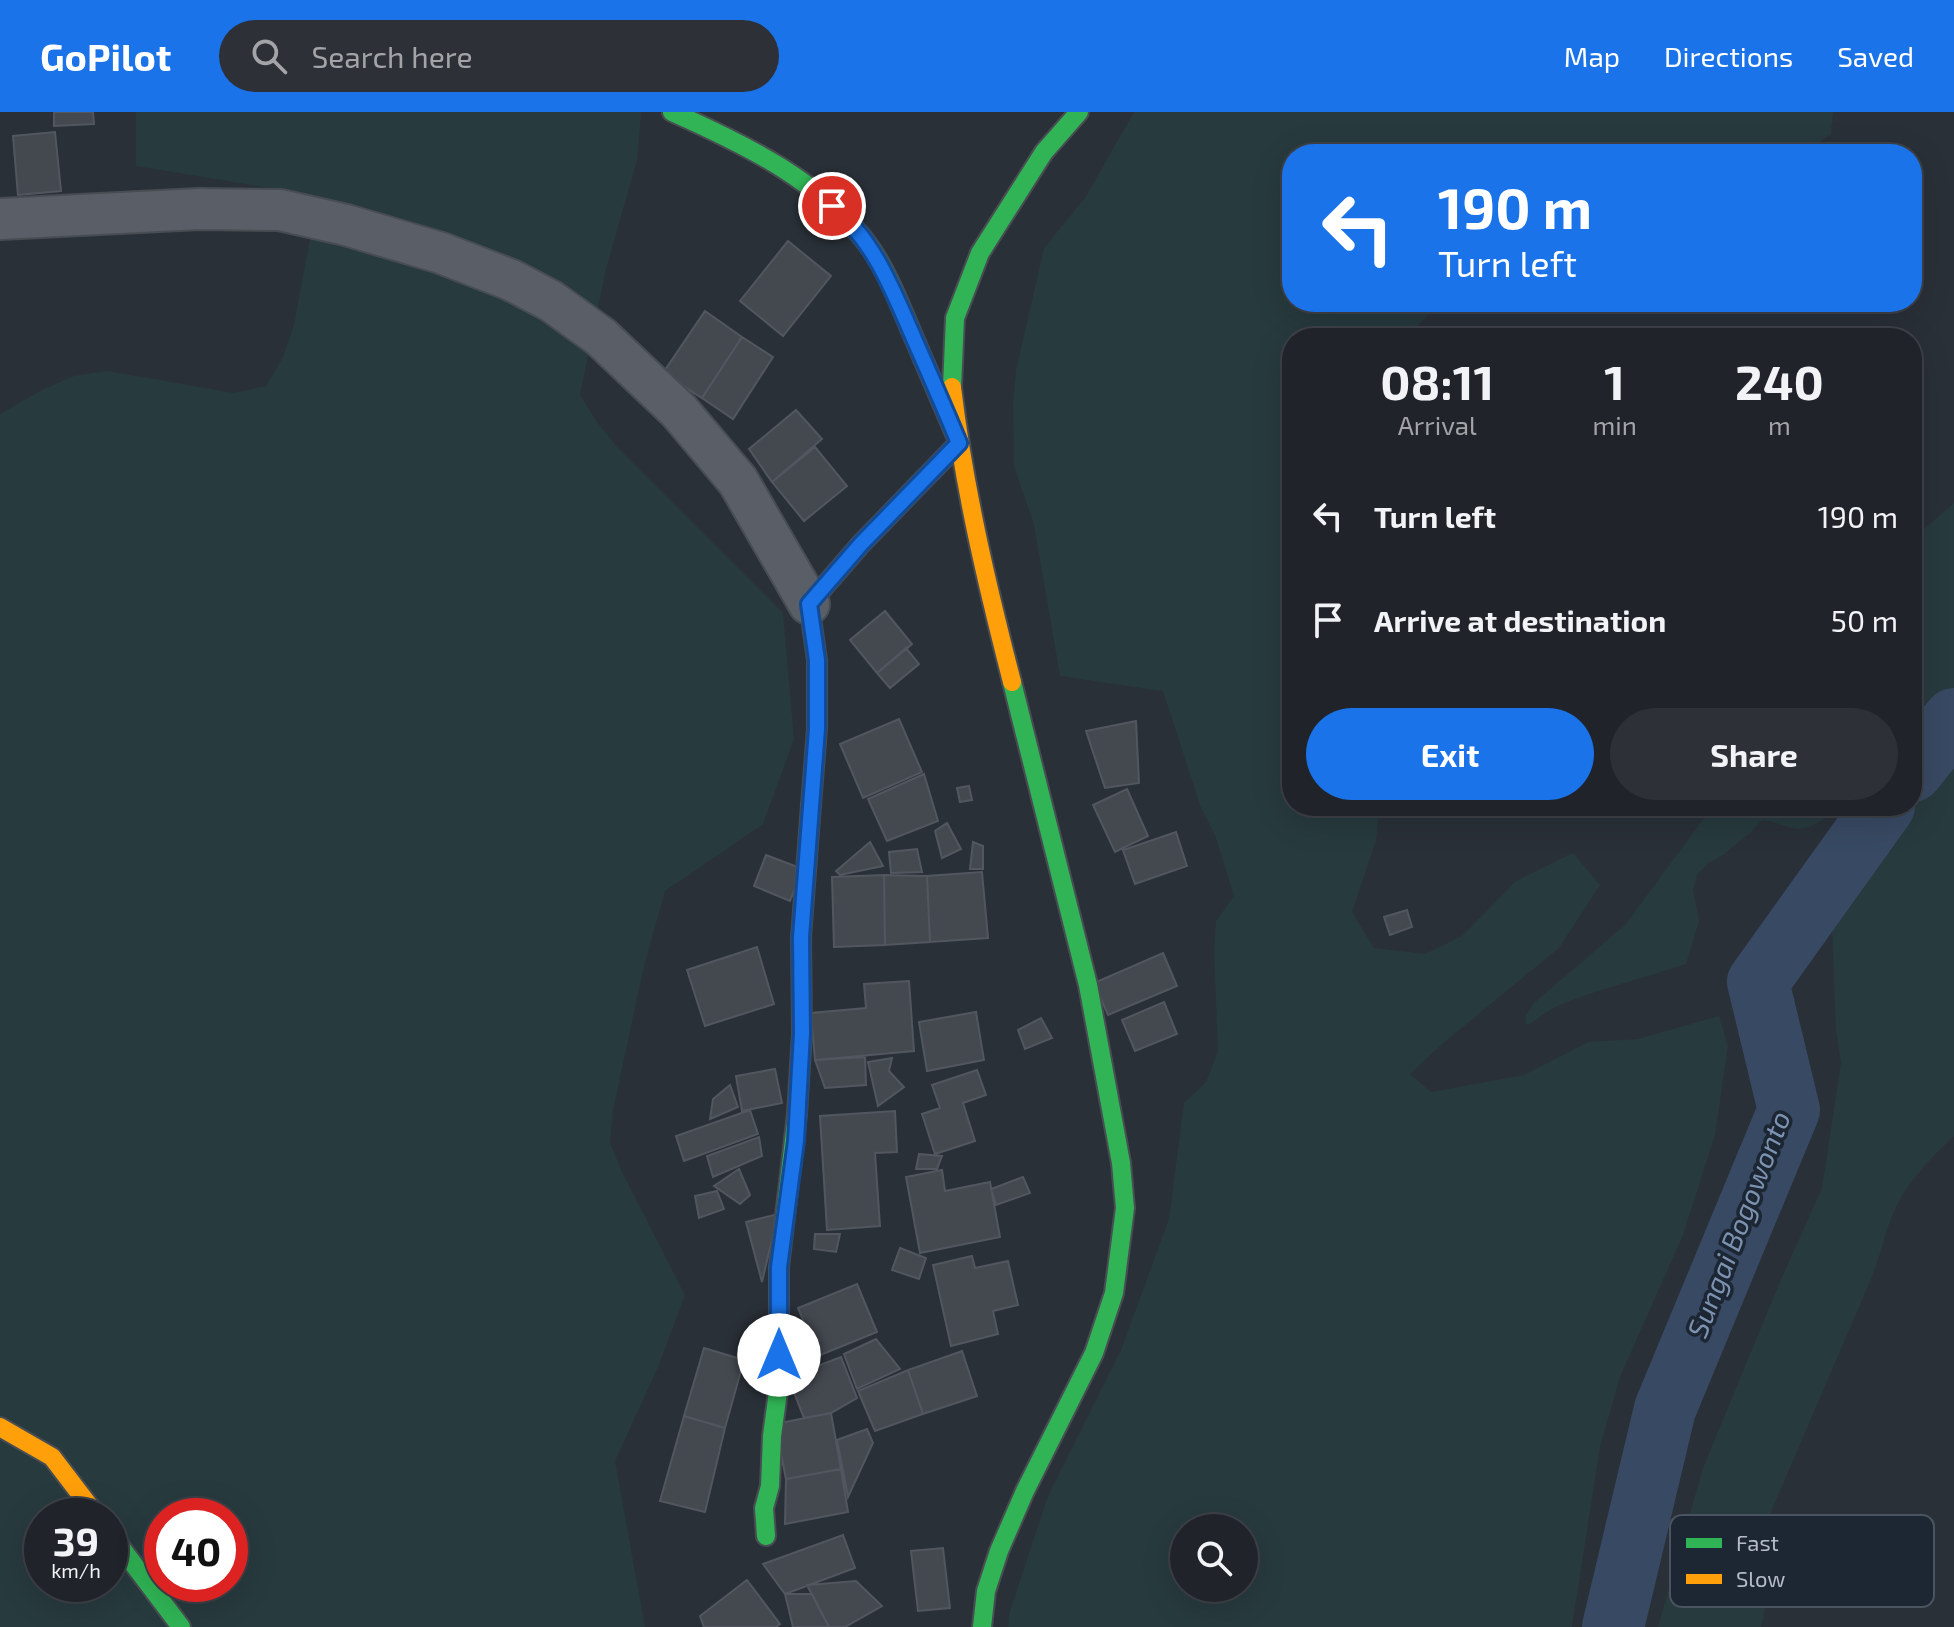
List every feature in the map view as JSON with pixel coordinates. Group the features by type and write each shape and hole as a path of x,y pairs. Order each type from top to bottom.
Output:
{"street":[{"path":"672,112 758,155 845,217 870,247 891,283 959,443"},
{"path":"982,1627 986,1591 999,1551 1025,1491 1094,1353 1114,1293 1125,1208 1121,1163 1088,985 979,551 952,386 955,318 980,253 1044,152 1079,112"},
{"path":"0,219 199,209 280,210 346,225 441,253 511,280 551,301 601,337 679,411 738,481 809,604 817,660 817,729 801,937 802,1033 796,1141 779,1267 779,1384 772,1436 770,1486 764,1508 766,1536"},
{"path":"809,604 861,544 959,443"},
{"path":"0,1427 52,1457 83,1498"},
{"path":"128,1557 181,1627"}],"green space":[{"path":"136,112 641,112 637,160 606,269 580,395 617,447 783,613 794,739 763,824 665,891 643,970 613,1111 610,1143 685,1295 659,1365 615,1461 645,1627 0,1627 0,414 74,376 107,371 234,393 266,386 283,357 294,325 318,196 136,166"},
{"path":"1134,112 1833,112 1831,134 1816,144 1282,144 1282,312 1431,312 1415,328 1282,328 1282,816 1379,816 1376,840 1352,912 1374,948 1425,954 1462,936 1516,881 1573,853 1600,885 1559,948 1410,1074 1431,1092 1524,1075 1588,1042 1638,1039 1719,1016 1728,1046 1715,1135 1683,1235 1620,1377 1600,1447 1572,1627 1008,1627 1009,1614 1048,1496 1121,1350 1169,1219 1184,1103 1206,1082 1218,1051 1214,951 1216,921 1234,896 1163,691 1060,676 1034,525 1014,466 1016,370 1044,248 1085,198"},
{"path":"1954,503 1954,690 1922,735 1922,531"},
{"path":"1954,759 1954,1136 1919,1172 1898,1203 1871,1279 1770,1515 1690,1515 1703,1468 1822,1188 1841,1063 1836,1030 1832,929 1890,833 1905,816 1922,816 1922,796"},
{"path":"1706,816 1827,816 1818,823 1800,829 1762,820 1723,855 1708,863 1697,875 1693,890 1699,921 1686,964 1577,998 1526,1024 1525,1017 1534,1003 1625,925"},
{"path":"1670,1585 1670,1607 1765,1609 1761,1627 1658,1627"}],"building":[{"path":"54,112 93,112 94,124 54,126"},
{"path":"55,132 61,191 18,195 13,136"},
{"path":"788,241 831,276 783,336 740,301"},
{"path":"705,311 742,337 702,398 663,373"},
{"path":"742,337 773,357 733,419 702,398"},
{"path":"796,410 822,439 772,482 749,449"},
{"path":"815,447 847,486 804,521 772,482"},
{"path":"885,611 912,644 877,673 850,640"},
{"path":"906,648 919,664 890,688 877,673"},
{"path":"899,719 922,772 863,798 840,744"},
{"path":"1136,721 1139,783 1105,788 1086,731"},
{"path":"924,774 938,821 887,841 868,799"},
{"path":"969,786 972,800 960,802 957,788"},
{"path":"1127,789 1148,836 1115,852 1093,805"},
{"path":"947,823 961,849 942,858 935,831"},
{"path":"1176,832 1187,866 1135,884 1123,850"},
{"path":"870,842 883,866 840,875 836,871"},
{"path":"973,842 983,846 983,869 970,869"},
{"path":"917,849 922,872 891,873 889,852"},
{"path":"766,855 803,869 790,901 754,886"},
{"path":"982,872 988,938 930,942 927,876"},
{"path":"884,875 927,876 930,942 885,945"},
{"path":"884,875 885,945 834,947 832,877"},
{"path":"1407,910 1412,927 1390,935 1384,917"},
{"path":"757,947 774,1004 705,1026 687,970"},
{"path":"1163,953 1177,986 1108,1015 1094,983"},
{"path":"909,981 914,1051 815,1060 811,1013 866,1008 864,984"},
{"path":"1164,1002 1177,1034 1135,1051 1122,1020"},
{"path":"976,1012 984,1060 927,1071 919,1022"},
{"path":"1041,1018 1052,1038 1025,1049 1018,1030"},
{"path":"865,1057 866,1085 825,1088 815,1060"},
{"path":"892,1058 889,1071 904,1087 878,1106 868,1062"},
{"path":"775,1069 782,1103 742,1111 736,1076"},
{"path":"977,1070 986,1095 963,1103 975,1141 935,1154 922,1114 940,1108 932,1085"},
{"path":"730,1085 738,1107 710,1119 713,1099"},
{"path":"750,1110 758,1134 684,1161 676,1136"},
{"path":"895,1111 897,1152 875,1153 880,1226 827,1230 820,1116"},
{"path":"759,1137 762,1156 713,1177 707,1156"},
{"path":"919,1154 942,1156 937,1169 916,1169"},
{"path":"739,1169 750,1195 740,1204 714,1186"},
{"path":"942,1170 945,1191 990,1182 1000,1237 920,1253 906,1177"},
{"path":"1023,1177 1030,1193 996,1205 991,1189"},
{"path":"717,1191 724,1209 699,1218 695,1196"},
{"path":"778,1214 762,1282 746,1222"},
{"path":"815,1234 840,1234 836,1252 814,1249"},
{"path":"900,1248 926,1258 919,1279 892,1270"},
{"path":"972,1256 975,1268 1008,1261 1018,1305 993,1311 998,1334 951,1346 933,1265"},
{"path":"857,1284 877,1332 818,1356 798,1308"},
{"path":"876,1339 900,1369 857,1389 844,1354"},
{"path":"704,1348 744,1360 725,1428 684,1416"},
{"path":"962,1351 977,1396 923,1414 908,1370"},
{"path":"841,1357 857,1398 831,1413 804,1418 788,1377"},
{"path":"908,1370 923,1414 875,1431 858,1391"},
{"path":"831,1413 841,1469 786,1479 775,1424"},
{"path":"684,1416 725,1428 705,1512 660,1501"},
{"path":"867,1429 873,1443 848,1497 837,1440"},
{"path":"841,1469 848,1512 785,1524 786,1479"},
{"path":"843,1535 855,1568 785,1594 763,1564"},
{"path":"943,1548 950,1608 918,1611 911,1551"},
{"path":"747,1580 780,1624 776,1627 704,1627 700,1616"},
{"path":"856,1581 882,1606 845,1627 829,1627 807,1585"},
{"path":"785,1594 812,1594 829,1627 793,1627"}],"waterway":[{"name":"Sungai Bogowonto","path":"1922,759 1954,719"},
{"name":"Sungai Bogowonto","path":"1613,1627 1665,1409 1789,1110 1758,982 1877,816"}],"traffic: fast":[{"path":"672,112 727,137 781,167 852,225 871,249 888,279 959,443 861,544 809,604 817,660 817,729 811,805"},
{"path":"952,387 955,318 980,253 1044,152 1079,112"},
{"path":"982,1627 986,1591 999,1551 1025,1491 1094,1353 1114,1293 1125,1208 1121,1163 1088,985 1012,682"},
{"path":"766,1536 764,1508 770,1486 772,1436 779,1384 779,1267 797,1114"},
{"path":"128,1557 181,1627"}],"traffic: slow":[{"path":"952,387 977,536 1012,682"},
{"path":"797,1114 802,1033 801,937 811,805"},
{"path":"0,1427 52,1457 83,1498"}],"route":[{"path":"779,1355 779,1267 796,1141 802,1033 801,937 817,729 817,660 809,604 861,544 959,443 891,283 870,247 832,206"}]}
